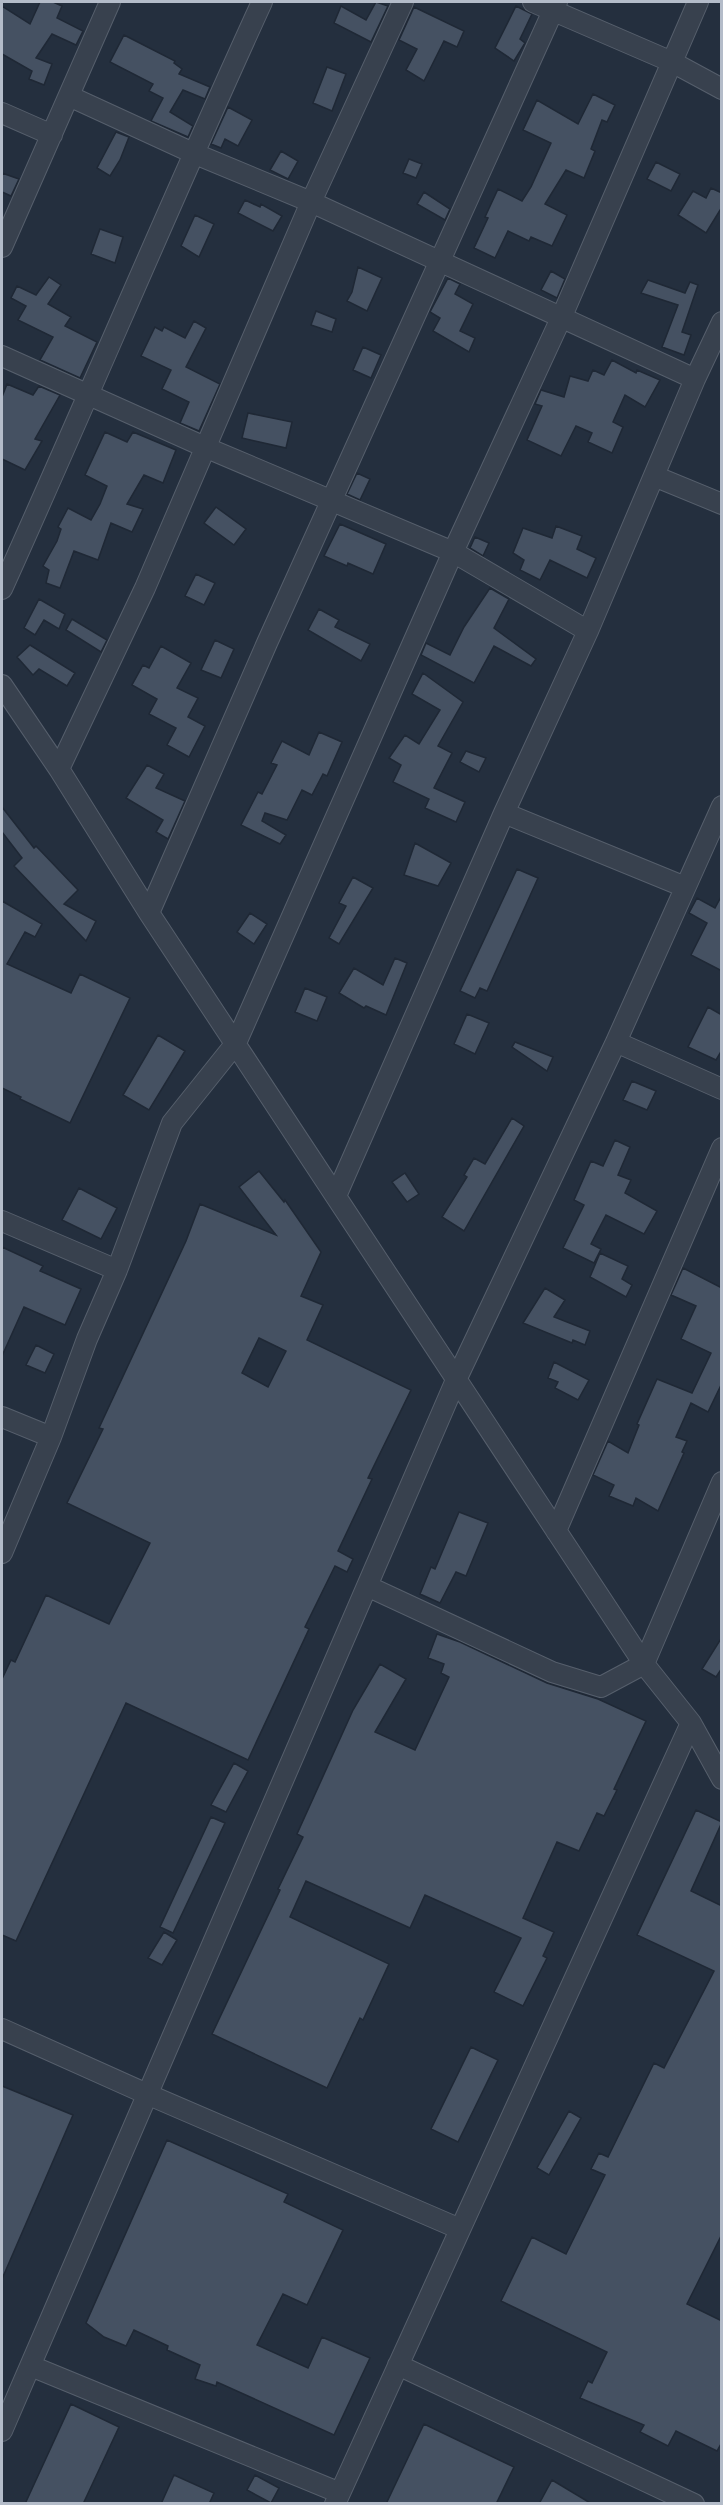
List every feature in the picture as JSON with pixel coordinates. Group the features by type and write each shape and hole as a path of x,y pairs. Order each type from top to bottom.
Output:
{"street":[{"path":"2,247 110,2"},
{"path":"2,589 89,395 193,153 262,2"},
{"path":"59,769 145,588 311,202 403,2"},
{"path":"532,2 555,6 672,62 722,89"},
{"path":"2,1553 51,1437 172,1123 236,1043 453,552 562,316 698,2"},
{"path":"149,913 331,500 555,6"},
{"path":"69,96 193,153 311,202 695,379"},
{"path":"2,113 52,135"},
{"path":"336,1196 504,813 588,631 695,379 722,322"},
{"path":"2,356 207,448 453,552 588,631"},
{"path":"654,476 722,504"},
{"path":"2,685 59,769 149,913 644,1664 691,1723 722,1779"},
{"path":"2,2431 456,1380 616,1042 722,806"},
{"path":"504,813 685,887"},
{"path":"616,1042 722,1089"},
{"path":"556,1531 722,1148"},
{"path":"2,1221 117,1270"},
{"path":"2,1417 51,1437"},
{"path":"367,1586 552,1672 602,1687 644,1664 722,1482"},
{"path":"31,2366 338,2498 691,1723"},
{"path":"2,2029 460,2229"},
{"path":"398,2365 694,2504"}],"building":[{"path":"40,2 53,2 62,6 57,18 83,31 76,45 52,34 36,58 52,64 44,85 29,79 32,71 2,54 2,6 30,24"},
{"path":"376,2 388,6 371,42 334,23 341,6 366,20"},
{"path":"516,6 532,14 520,39 525,43 514,61 495,48"},
{"path":"414,7 464,31 457,47 444,41 424,81 406,70 417,49 399,40"},
{"path":"124,35 175,61 174,63 182,69 179,74 210,87 205,99 183,90 170,112 193,126 188,137 151,121 163,98 149,91 153,84 110,62"},
{"path":"327,67 346,74 332,111 313,103"},
{"path":"593,94 615,105 607,122 602,120 591,149 595,151 584,178 566,170 545,204 567,215 552,246 531,237 529,241 508,231 495,258 474,248 498,189 522,201 551,143 523,130 537,100 578,124"},
{"path":"228,107 252,120 238,146 225,139 221,148 211,144"},
{"path":"116,132 129,137 120,160 110,176 97,168"},
{"path":"281,151 298,161 288,179 270,170"},
{"path":"409,159 422,164 416,178 403,173"},
{"path":"656,162 680,174 671,191 647,179"},
{"path":"2,173 19,179 11,196 2,192"},
{"path":"711,188 722,193 722,207 706,233 678,215 693,191 706,198"},
{"path":"424,192 450,209 445,220 417,204"},
{"path":"245,200 260,207 261,204 282,216 273,231 238,213"},
{"path":"195,215 214,224 199,257 181,246"},
{"path":"100,229 123,237 115,263 91,254"},
{"path":"358,267 382,278 367,311 347,301 352,292"},
{"path":"551,271 565,279 557,298 541,290"},
{"path":"49,277 61,285 48,304 71,317 65,326 97,342 80,378 40,360 53,337 18,320 26,306 11,298 17,286 36,295"},
{"path":"448,278 460,284 455,294 473,304 460,331 475,338 469,352 433,331 440,318 430,312"},
{"path":"648,280 685,293 690,282 698,285 682,332 691,335 684,355 662,347 678,305 641,293"},
{"path":"316,311 336,319 332,332 311,325"},
{"path":"194,321 206,328 186,367 220,384 199,431 180,423 189,402 162,389 171,370 141,356 155,327 162,331 164,327 185,338"},
{"path":"363,347 381,355 371,378 353,370"},
{"path":"612,360 636,373 637,370 660,380 645,407 625,395 613,422 623,427 612,453 588,442 592,433 576,426 561,456 527,440 542,406 535,404 541,390 564,397 570,376 588,381 593,370 604,375"},
{"path":"7,384 33,395 39,386 60,395 35,439 42,441 25,470 2,459 2,397"},
{"path":"248,413 292,422 286,448 242,438"},
{"path":"105,432 127,442 133,432 176,450 163,483 144,475 127,504 143,509 132,532 111,523 98,560 74,551 60,588 46,583 49,570 43,566 57,541 61,529 58,527 68,508 91,520 100,504 107,486 85,475"},
{"path":"357,473 370,479 360,500 347,494"},
{"path":"216,507 246,529 234,545 204,523"},
{"path":"340,524 386,544 373,574 324,556"},
{"path":"556,526 582,536 577,549 596,558 587,578 550,560 540,580 520,570 524,560 513,553 523,528 552,538"},
{"path":"475,537 489,543 483,556 470,548"},
{"path":"196,574 215,583 204,605 185,596"},
{"path":"490,588 509,599 494,628 536,659 531,666 494,646 474,683 421,655 426,643 450,655 464,627"},
{"path":"39,599 65,614 59,629 44,620 35,635 24,628"},
{"path":"319,609 339,620 335,627 370,644 361,661 308,630"},
{"path":"72,619 107,640 101,652 66,630"},
{"path":"215,640 234,649 221,678 201,670"},
{"path":"30,645 75,673 67,686 39,669 33,675 17,657"},
{"path":"161,646 191,663 177,688 198,698 188,717 205,726 189,757 167,745 176,728 149,714 157,699 132,685 143,665 149,668"},
{"path":"423,673 463,702 438,746 452,753 434,788 465,802 456,822 425,808 429,799 393,782 401,765 389,758 405,735 419,744 440,710 412,694"},
{"path":"319,732 342,742 327,776 323,774 312,795 302,790 287,820 265,813 262,821 286,835 280,844 241,825 258,792 262,794 277,765 271,763 282,741 309,755"},
{"path":"466,751 486,758 479,772 460,762"},
{"path":"147,765 164,774 156,788 185,801 168,839 156,832 163,820 126,798"},
{"path":"2,807 34,848 36,846 78,890 64,904 96,921 86,941 14,866 22,858 2,832"},
{"path":"415,843 451,863 438,886 404,875"},
{"path":"517,869 538,878 487,991 480,988 475,998 460,991"},
{"path":"353,877 373,888 339,944 329,938 346,906 339,903"},
{"path":"722,895 722,971 691,955 707,923 689,913 697,898 715,908"},
{"path":"2,901 42,924 35,937 25,932 7,964 71,993 80,974 130,998 70,1123 2,1088"},
{"path":"250,913 267,924 254,944 237,932"},
{"path":"395,958 407,963 386,1015 366,1006 364,1008 339,993 354,968 383,985"},
{"path":"305,988 327,997 317,1021 295,1012"},
{"path":"708,1007 722,1015 722,1050 716,1060 688,1047"},
{"path":"467,1014 489,1023 475,1054 454,1044"},
{"path":"158,1035 185,1051 149,1110 123,1095"},
{"path":"515,1042 553,1057 547,1071 512,1047"},
{"path":"632,1081 656,1091 647,1110 623,1100"},
{"path":"512,1118 524,1126 464,1231 442,1217 467,1177 464,1175 474,1158 485,1164"},
{"path":"615,1140 630,1147 618,1175 631,1180 625,1193 657,1211 644,1234 606,1215 591,1244 601,1249 594,1263 563,1248 584,1205 574,1200 591,1161 603,1166"},
{"path":"259,1171 284,1202 285,1200 321,1252 301,1296 323,1305 307,1340 411,1390 368,1478 372,1479 338,1551 353,1559 347,1572 335,1566 305,1627 309,1629 248,1760 126,1703 16,1941 2,1935 2,1679 11,1660 15,1662 46,1595 109,1624 150,1543 67,1503 103,1429 99,1428 186,1241 200,1204 276,1235 239,1187","holes":["259,1338 286,1351 268,1387 242,1373"]},
{"path":"405,1173 419,1194 407,1202 392,1182"},
{"path":"79,1188 117,1208 101,1239 62,1220"},
{"path":"2,1247 43,1266 40,1271 81,1289 65,1325 24,1307 2,1356"},
{"path":"600,1253 628,1266 622,1279 632,1285 626,1297 590,1277"},
{"path":"683,1268 722,1288 722,1383 708,1412 691,1403 676,1437 687,1441 682,1452 684,1453 658,1511 636,1498 633,1506 609,1496 614,1485 593,1475 608,1441 628,1453 639,1425 637,1424 657,1379 692,1393 711,1353 681,1339 696,1306 671,1295"},
{"path":"545,1288 565,1300 554,1317 590,1331 585,1345 573,1340 572,1343 523,1323"},
{"path":"36,1345 54,1354 45,1373 26,1365"},
{"path":"554,1362 589,1380 578,1400 555,1388 558,1382 548,1378"},
{"path":"459,1512 488,1523 466,1576 456,1572 440,1603 420,1594 431,1567 435,1569"},
{"path":"437,1634 460,1642 547,1683 598,1699 646,1721 604,1816 597,1813 579,1851 557,1842 523,1918 554,1932 543,1956 547,1958 523,2006 494,1992 521,1938 425,1895 410,1928 306,1881 290,1917 389,1964 327,2088 212,2034 280,1890 278,1889 303,1837 297,1834 353,1710 380,1664 406,1679 375,1732 415,1750 449,1677 441,1673 444,1664 428,1658"},
{"path":"722,1637 722,1668 716,1677 702,1669"},
{"path":"234,1763 248,1771 226,1812 211,1805"},
{"path":"696,1810 722,1822 691,1891 722,1906 722,2234 687,2304 722,2321 722,2442 717,2451 676,2431 668,2446 640,2432 644,2425 580,2398 588,2381 592,2383 607,2352 501,2301 532,2237 566,2254 605,2175 591,2169 599,2153 608,2157 654,2063 664,2068 714,1971 637,1935"},
{"path":"211,1817 225,1823 173,1933 160,1927"},
{"path":"164,1932 177,1940 162,1965 148,1958"},
{"path":"471,2047 498,2060 458,2142 431,2129"},
{"path":"2,2086 73,2115 2,2279"},
{"path":"569,2111 581,2118 549,2175 537,2168"},
{"path":"167,2140 288,2194 284,2202 343,2230 307,2305 283,2294 257,2345 308,2368 322,2337 370,2358 334,2435 217,2382 216,2386 195,2379 200,2365 167,2350 168,2346 134,2330 126,2346 104,2337 86,2323"},
{"path":"71,2404 119,2427 83,2504 25,2504"},
{"path":"424,2424 514,2467 496,2504 386,2504"},
{"path":"174,2475 214,2493 209,2504 161,2504"},
{"path":"255,2475 279,2488 271,2503 247,2490"},
{"path":"552,2480 592,2504 539,2504"}]}
